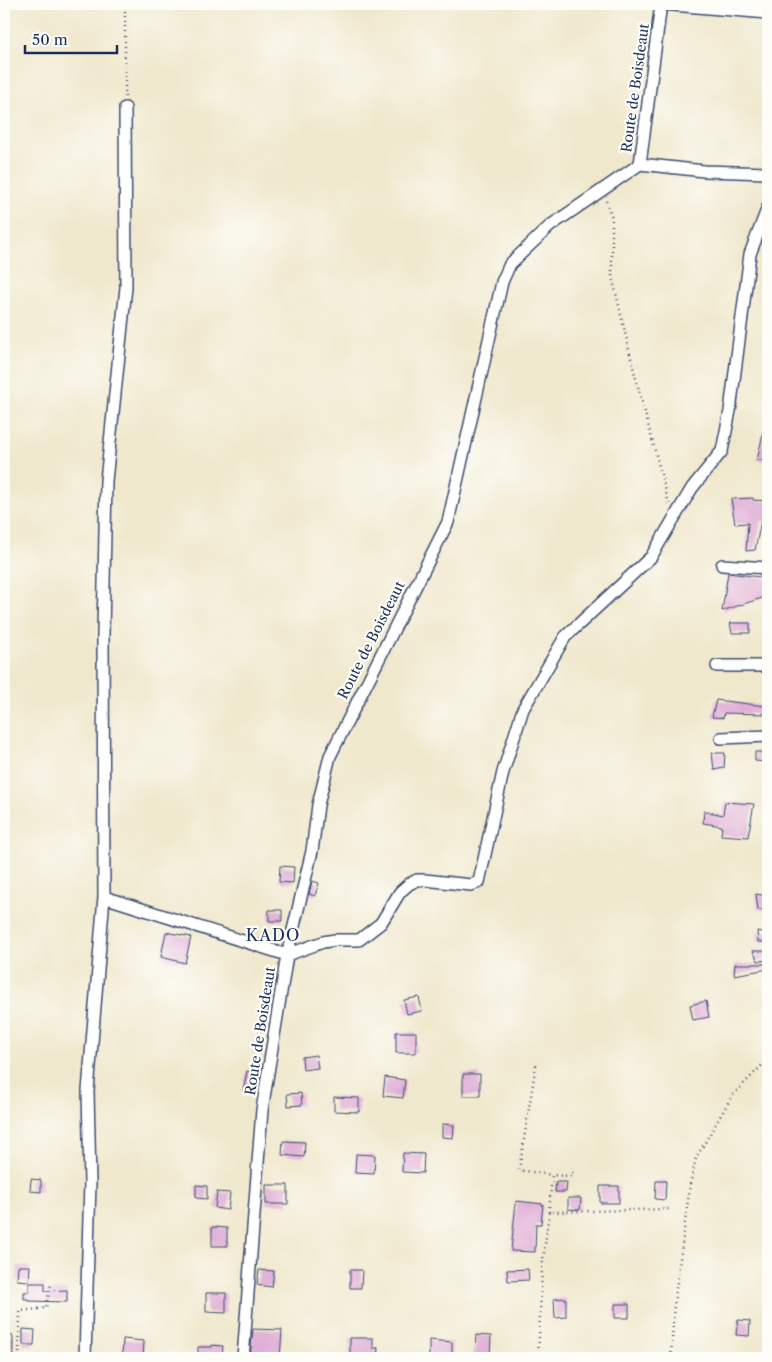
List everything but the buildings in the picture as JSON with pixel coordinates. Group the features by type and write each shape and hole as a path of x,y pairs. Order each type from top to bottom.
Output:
{"street":[{"path":"661,4 768,13"},
{"name":"Route de Boisdeaut","path":"243,1358 262,1110 287,955 312,851 318,805 330,756 448,522 502,282 510,264 550,226 640,164 661,4"},
{"path":"85,1358 90,1182 88,1091 104,897 103,634 106,481 126,288 125,108"},
{"path":"640,164 704,171 768,173"},
{"path":"104,897 287,955 323,942 359,940 381,923 400,892 417,880 471,885 479,882 503,772 523,709 565,638 651,558 692,488 722,451 730,411 750,254 768,207"},
{"path":"722,565 768,568"},
{"path":"717,666 768,666"},
{"path":"721,738 768,736"}],"path":[{"path":"125,4 125,108"},
{"path":"602,190 612,218 612,276 659,471 673,519"},
{"path":"671,1358 674,1305 690,1185 696,1158 732,1096 768,1059"},
{"path":"536,1065 519,1170 572,1176 573,1168"},
{"path":"538,1358 542,1269 552,1175"},
{"path":"549,1212 669,1209"},
{"path":"19,1358 20,1311 46,1308 51,1284"}],"district":[{"name":"KADO","path":"273,935"}]}
